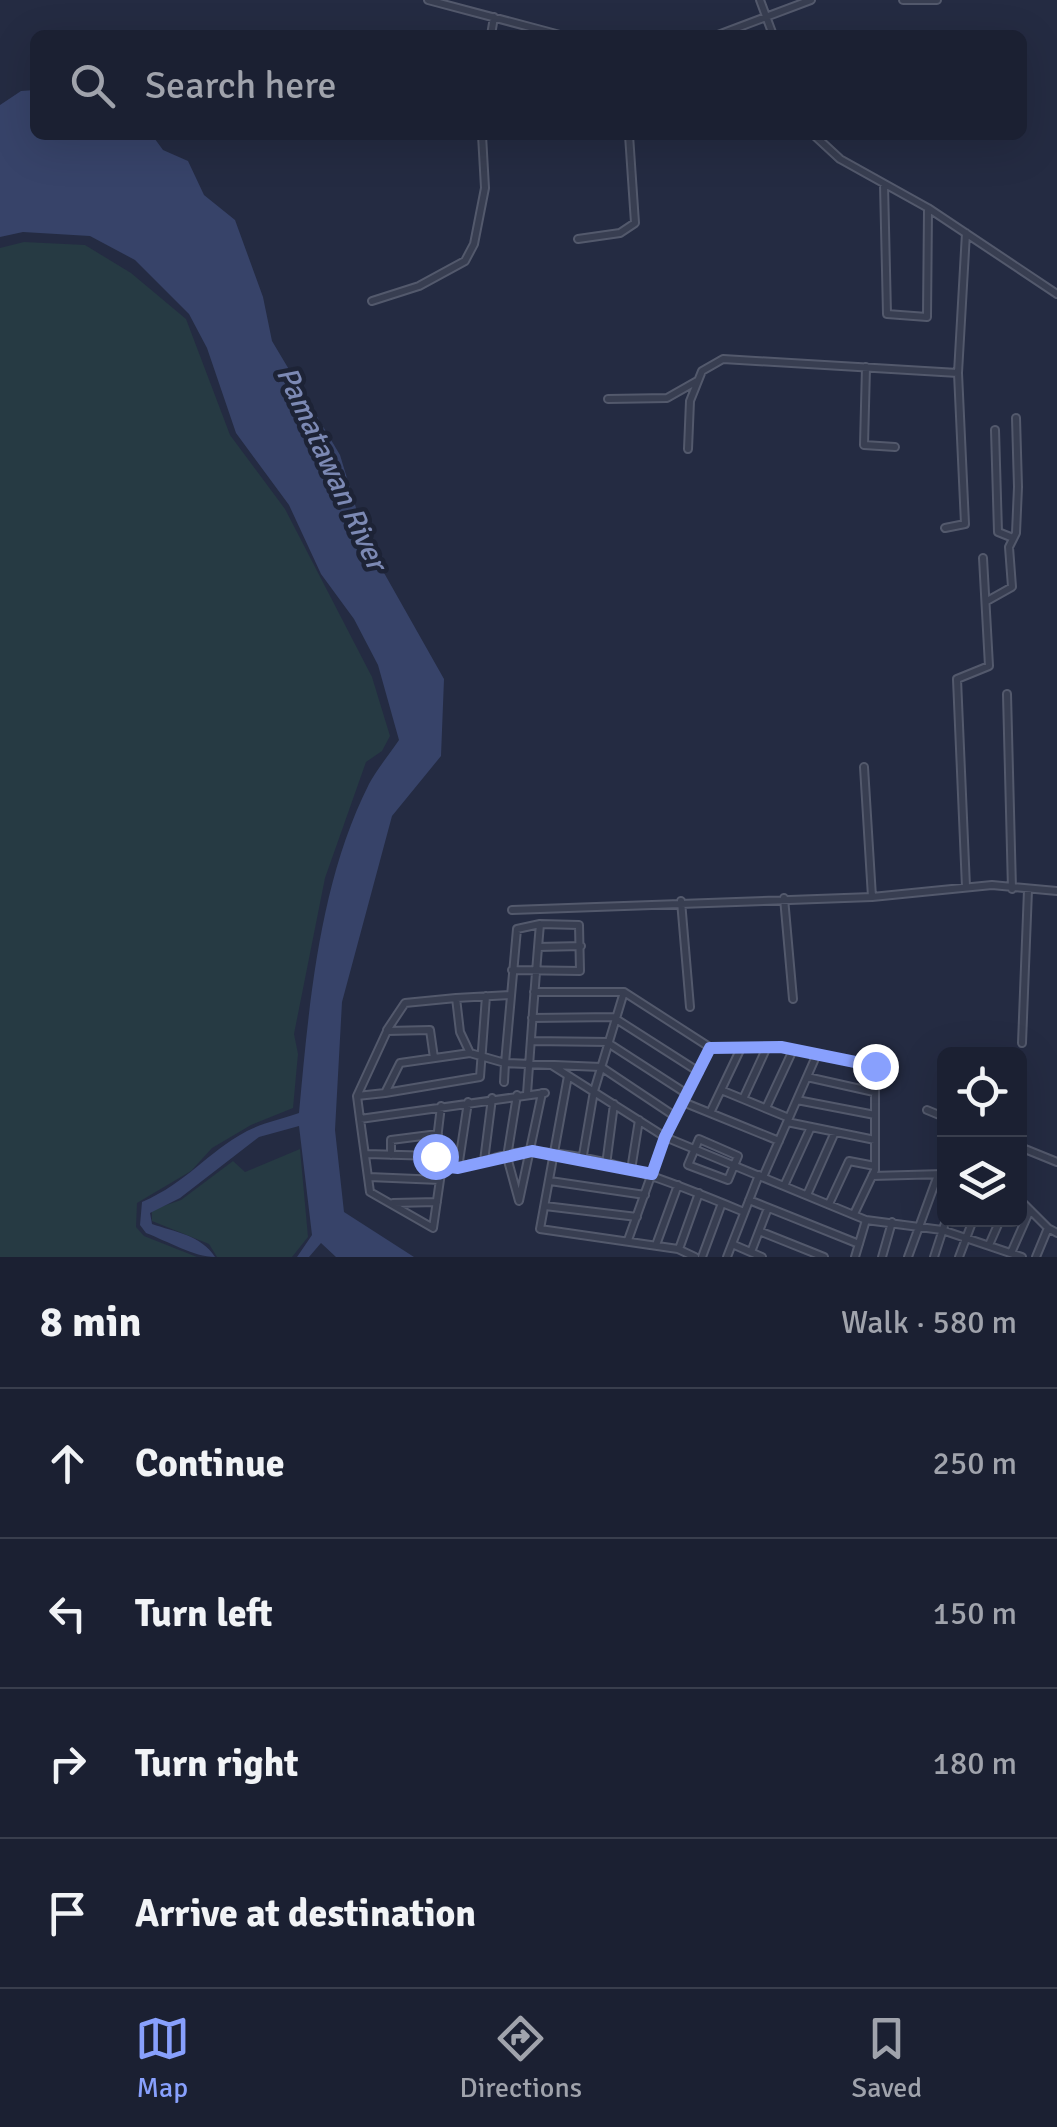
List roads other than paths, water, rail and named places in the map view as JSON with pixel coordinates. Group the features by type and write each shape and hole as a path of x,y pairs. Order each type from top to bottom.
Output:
{"street":[{"path":"428,0 542,30"},
{"path":"760,0 772,30"},
{"path":"731,30 811,0"},
{"path":"903,0 937,0"},
{"path":"492,30 494,17"},
{"path":"372,301 419,286 465,261 474,244 485,188 482,140"},
{"path":"578,239 620,233 635,222 629,140"},
{"path":"819,140 840,159 928,208 1057,294"},
{"path":"884,184 888,314 927,317 928,208"},
{"path":"945,528 965,524 958,373 966,233"},
{"path":"688,450 690,402 698,380 706,364 723,359 958,373"},
{"path":"866,367 864,445 895,446"},
{"path":"608,399 668,398 698,380"},
{"path":"986,600 1012,586 1018,487 1016,418"},
{"path":"995,430 998,532 1013,538"},
{"path":"966,886 957,679 989,666 983,558"},
{"path":"1006,694 1012,889"},
{"path":"864,766 872,898"},
{"path":"512,910 681,901 872,898 966,886 1057,891"},
{"path":"1022,1043 1028,890"},
{"path":"784,898 793,998"},
{"path":"681,901 690,1007"},
{"path":"504,1082 510,995 512,970 516,929 577,923 580,971 512,970"},
{"path":"527,1094 540,924"},
{"path":"538,947 581,946"},
{"path":"534,992 624,992 710,1048 767,1047 875,1066 875,1166 854,1214"},
{"path":"582,1161 594,1092 624,992"},
{"path":"441,1106 435,1156 442,1166 433,1228 370,1192 357,1096 387,1031 405,1003 510,995"},
{"path":"357,1096 479,1079 486,996"},
{"path":"456,998 460,1032 470,1052"},
{"path":"532,1018 616,1018 698,1072"},
{"path":"387,1031 430,1030 434,1058"},
{"path":"531,1041 608,1042 710,1113 779,1141"},
{"path":"743,1099 767,1047"},
{"path":"628,1240 665,1137 710,1048"},
{"path":"710,1113 741,1048"},
{"path":"766,1108 793,1050"},
{"path":"384,1093 400,1063 470,1052 529,1066 601,1067 676,1117"},
{"path":"727,1257 817,1054"},
{"path":"553,1066 665,1137 866,1220 942,1230 1022,1257"},
{"path":"568,1076 540,1229 628,1240 699,1257 722,1203"},
{"path":"807,1078 874,1092"},
{"path":"721,1090 788,1120 875,1140"},
{"path":"360,1118 492,1098 544,1093 519,1201 507,1157 516,1096"},
{"path":"484,1161 492,1098"},
{"path":"797,1100 875,1114"},
{"path":"458,1168 468,1102"},
{"path":"606,1165 614,1104"},
{"path":"927,1110 937,1114"},
{"path":"631,1170 638,1120"},
{"path":"784,1186 812,1127"},
{"path":"806,1195 835,1132"},
{"path":"391,1155 392,1140 438,1134"},
{"path":"694,1149 688,1165 728,1180 734,1165"},
{"path":"1027,1150 1057,1162"},
{"path":"442,1166 458,1168 532,1151 652,1174 744,1212"},
{"path":"367,1154 435,1156"},
{"path":"829,1204 849,1162 875,1166"},
{"path":"872,1176 937,1174"},
{"path":"369,1177 440,1180"},
{"path":"550,1181 645,1195"},
{"path":"908,1257 917,1225 937,1182"},
{"path":"656,1245 678,1185"},
{"path":"678,1249 699,1194"},
{"path":"749,1200 859,1244"},
{"path":"392,1203 437,1202"},
{"path":"545,1206 636,1218"},
{"path":"1027,1207 1057,1233"},
{"path":"751,1252 768,1208"},
{"path":"1012,1253 1030,1210"},
{"path":"855,1257 866,1220"},
{"path":"882,1257 892,1222"},
{"path":"934,1257 943,1227"},
{"path":"959,1257 970,1227"},
{"path":"989,1245 997,1227"},
{"path":"1036,1257 1048,1228"},
{"path":"759,1231 824,1257"},
{"path":"732,1244 762,1257"}],"water":[{"name":"Pamatawan River","path":"30,90 30,140 156,140 163,150 188,161 204,195 235,220 263,297 272,341 340,455 366,541 444,679 441,756 392,816 342,1002 335,1130 344,1212 414,1257 336,1257 321,1243 309,1257 297,1257 312,1235 299,1126 259,1137 180,1198 150,1213 152,1224 195,1239 215,1257 180,1248 146,1233 140,1225 142,1202 172,1186 247,1131 299,1113 319,945 338,862 369,784 399,740 378,665 354,619 321,574 289,505 236,433 207,348 189,314 135,260 90,236 23,232 0,237 0,105 21,91"}]}
